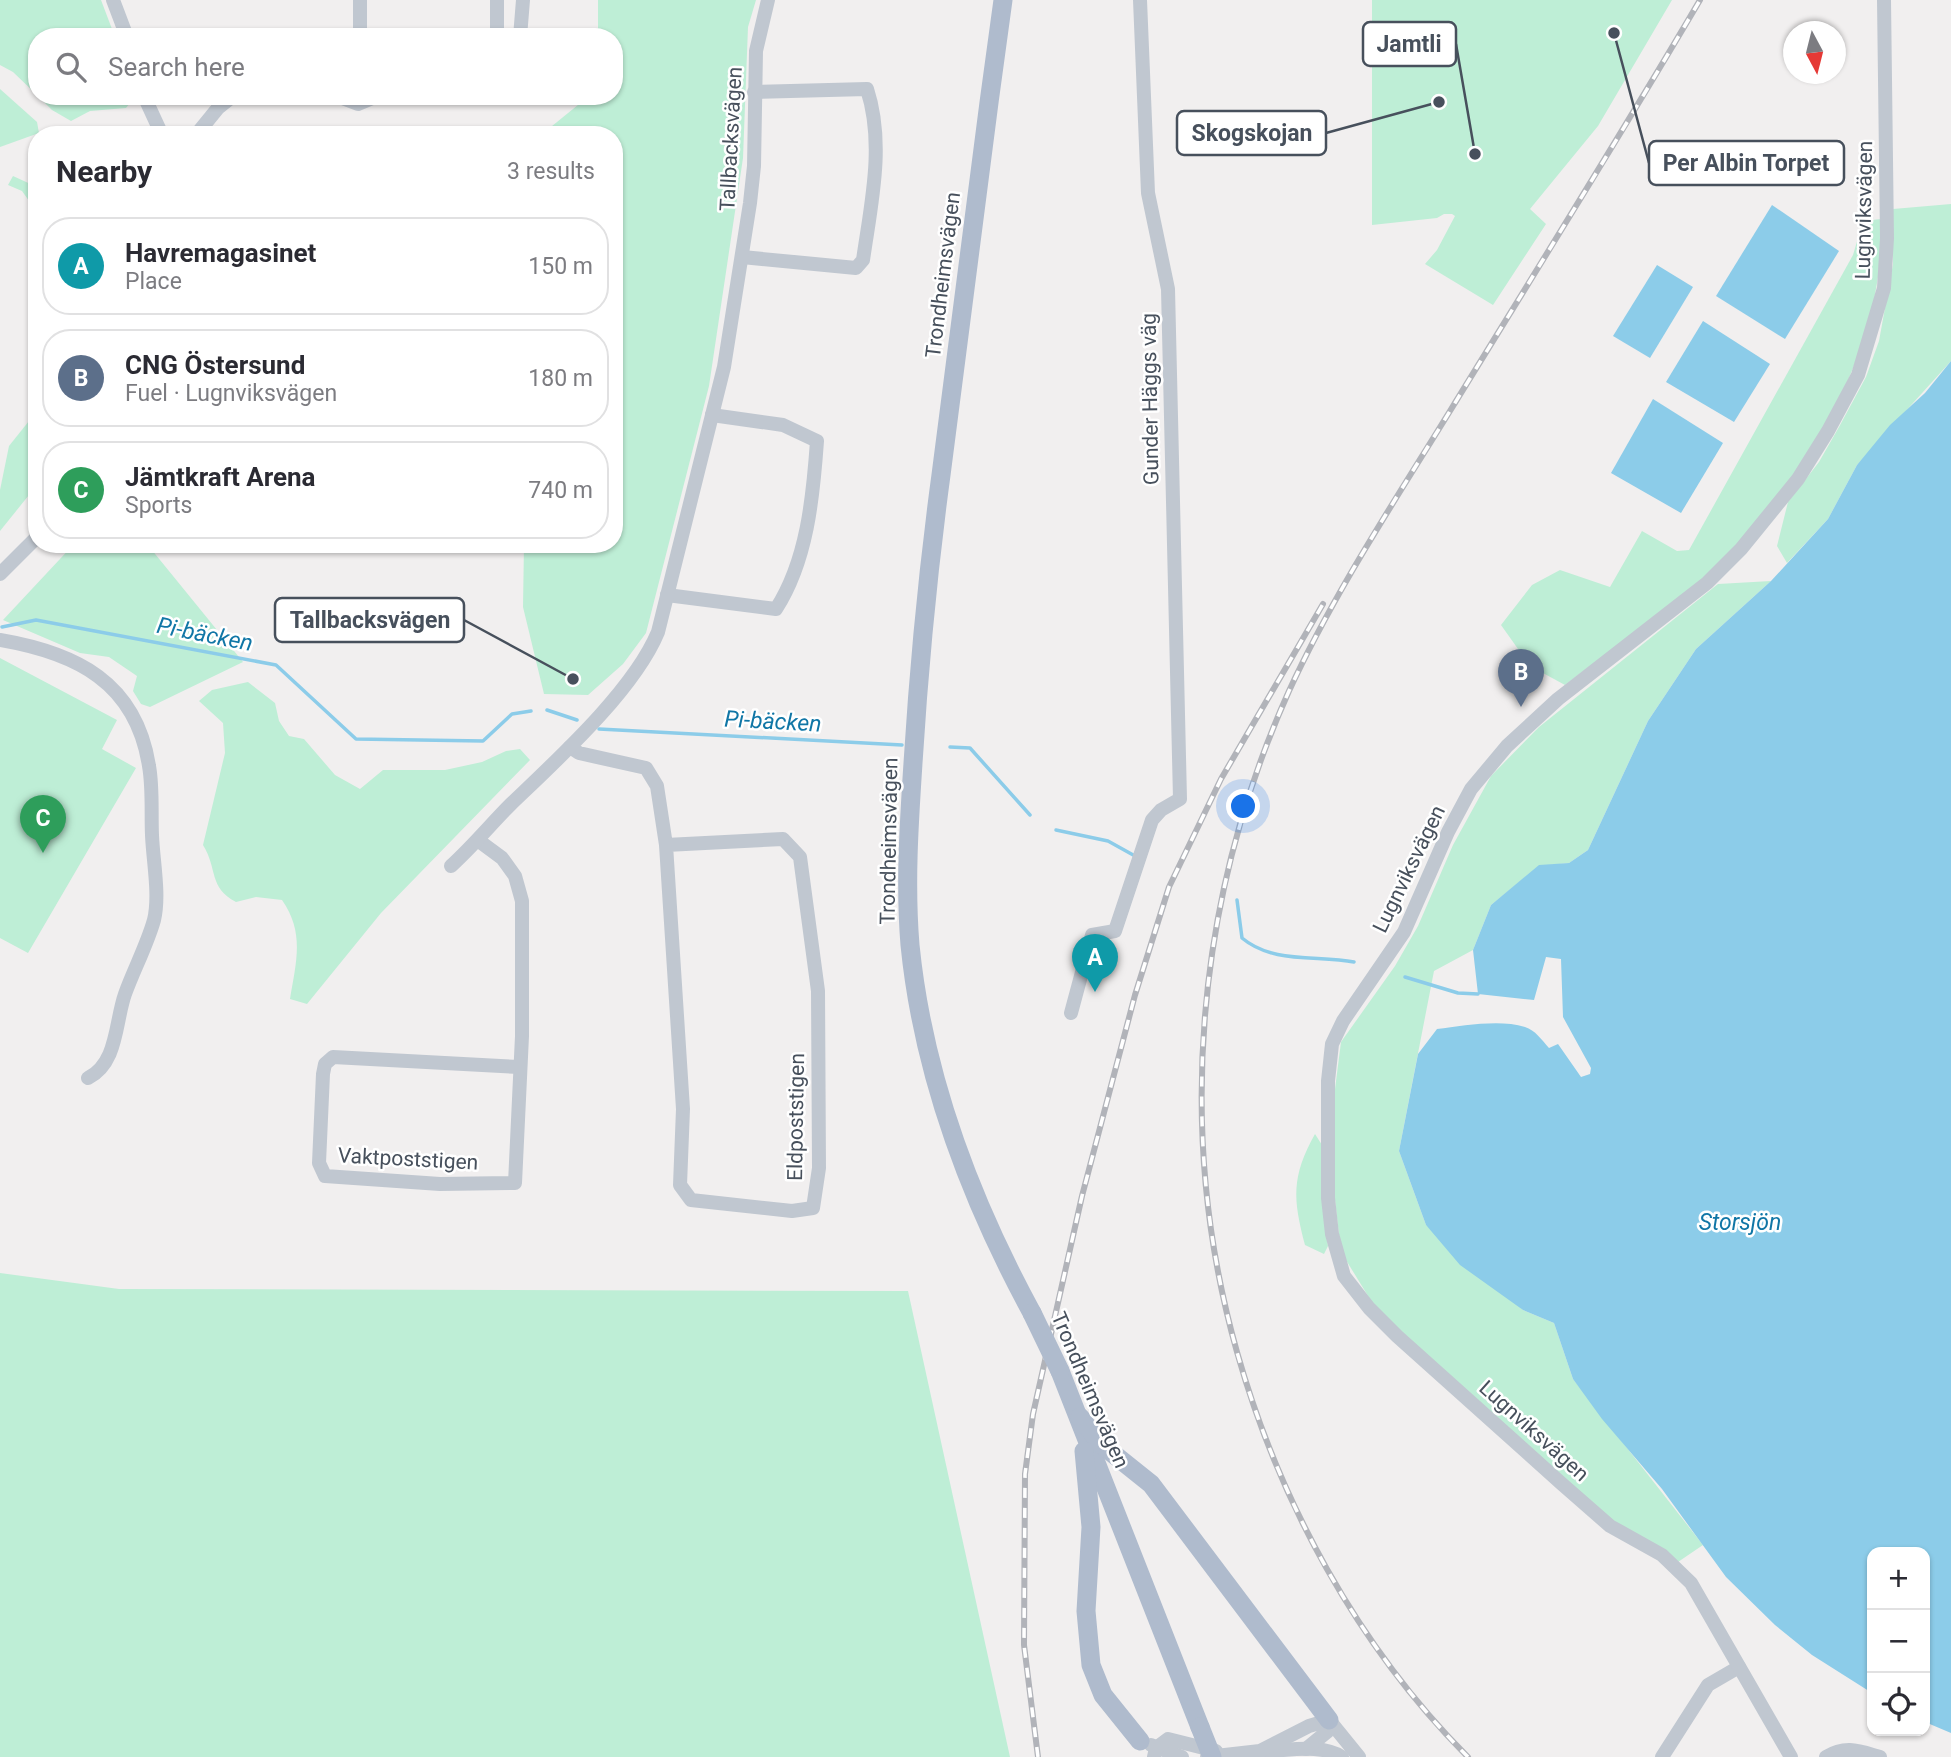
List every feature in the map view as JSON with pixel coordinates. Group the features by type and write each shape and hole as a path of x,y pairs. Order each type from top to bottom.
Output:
{"main road":[{"name":"Trondheimsvägen","path":"1003,0 923,615 907,872 911,947 916,989 944,1109 976,1203 1078,1411 1200,1727 1209,1757"},
{"path":"1078,1411 1101,1444 1151,1484 1329,1720"},
{"path":"1078,1411 1089,1486 1091,1527 1086,1611 1091,1665 1103,1695 1149,1751"}],"street":[{"path":"113,0 124,28"},
{"path":"360,0 360,28"},
{"path":"496,0 497,28"},
{"path":"521,28 523,0"},
{"name":"Tallbacksvägen","path":"451,866 479,841 510,805 574,750 647,658 667,595 724,367 754,166 756,51 768,0"},
{"name":"Gunder Häggs väg","path":"1070,1013 1091,935 1115,931 1152,820 1161,810 1180,799 1168,289 1149,193 1140,0"},
{"name":"Lugnviksvägen","path":"1791,1757 1739,1667 1715,1619 1691,1583 1662,1555 1610,1526 1562,1484 1397,1336 1369,1308 1344,1276 1332,1234 1328,1198 1328,1081 1332,1044 1343,1021 1404,932 1448,832 1471,789 1507,746 1558,699 1707,583 1741,549 1798,479 1858,375 1884,288 1887,238 1884,0"},
{"path":"742,257 856,268 863,260 876,164 875,113 867,89 754,92"},
{"path":"148,105 158,126"},
{"path":"203,126 221,105"},
{"path":"667,595 776,610 791,586 810,508 817,441 783,425 712,415"},
{"path":"0,574 28,546"},
{"path":"0,640 57,652 91,669 127,708 142,737 149,766 155,918 124,996 107,1060 98,1073 88,1078"},
{"name":"Eldpoststigen","path":"574,750 646,768 657,786 666,845 683,1110 680,1185 691,1200 792,1211 813,1208 819,1168 818,991 800,857 783,839 666,845"},
{"name":"Vaktpoststigen","path":"479,841 502,858 515,876 522,901 519,1066 515,1183 440,1184 324,1176 319,1163 323,1074 325,1064 333,1057 519,1066"},
{"path":"1662,1757 1708,1685 1739,1667"},
{"path":"1306,1749 1328,1731 1329,1720"},
{"path":"1260,1751 1309,1726 1329,1720"},
{"path":"1329,1720 1359,1757"},
{"path":"1149,1751 1168,1739 1179,1740 1200,1749 1234,1753"},
{"path":"1209,1757 1306,1749 1333,1752 1342,1757"},
{"path":"1826,1757 1840,1749 1852,1749 1880,1757"},
{"path":"1149,1751 1182,1757"}],"green space":[{"path":"0,0 101,0 112,28 28,28 28,86 13,72 0,65"},
{"path":"598,0 756,0 748,27 743,158 709,386 646,633 623,664 588,695 544,694 523,607 524,553 623,553 623,126 552,126 578,105 623,105 623,28 598,28"},
{"path":"1372,0 1672,0 1598,126 1530,209 1546,224 1493,305 1425,264 1437,250 1455,216 1452,214 1372,225"},
{"path":"0,89 37,122 38,126 28,126 28,137 0,147"},
{"path":"47,105 128,105 126,108 90,111 71,121"},
{"path":"13,176 28,183 28,199 22,191 8,185"},
{"path":"1951,204 1951,361 1857,465 1828,519 1787,563 1777,546 1788,502 1819,462 1839,427 1866,377 1879,341 1893,264 1893,209"},
{"path":"1881,219 1877,283 1868,325 1854,366 1813,446 1760,519 1731,551 1684,595 1565,685 1530,666 1501,625 1532,585 1560,570 1610,587 1642,531 1677,551 1689,550 1853,255 1863,221"},
{"path":"28,422 28,496 0,531 0,490 9,446"},
{"path":"66,553 154,553 243,662 150,707 141,704 133,691 137,676 109,657 80,653 3,620"},
{"path":"1771,581 1696,649 1648,721 1588,850 1569,863 1539,866 1491,905 1473,950 1434,971 1399,1151 1426,1225 1523,1310 1554,1323 1573,1379 1703,1545 1678,1562 1607,1517 1444,1372 1373,1304 1341,1252 1335,1200 1335,1089 1341,1042 1395,966 1418,926 1453,845 1491,776 1539,727 1718,584"},
{"path":"0,658 117,720 102,749 136,768 28,953 0,938"},
{"path":"248,682 275,703 279,721 289,736 304,739 335,775 360,789 383,770 445,770 482,762 506,751 520,749 530,760 381,913 307,1004 290,999 297,948 294,924 282,900 256,897 236,902 227,896 217,884 203,845 225,753 223,723 199,701 212,690"},
{"path":"1315,1134 1322,1145 1323,1205 1328,1246 1324,1254 1305,1245 1296,1188 1302,1163"},
{"path":"0,1273 119,1289 908,1291 1010,1757 0,1757"}],"water":[{"path":"1772,205 1839,251 1785,339 1716,296"},
{"path":"1657,265 1693,287 1650,358 1613,336"},
{"path":"1703,321 1770,364 1734,422 1666,382"},
{"name":"Storsjön","path":"1951,361 1951,1733 1930,1724 1930,1547 1867,1547 1867,1690 1812,1655 1775,1625 1726,1577 1662,1489 1602,1419 1573,1379 1554,1323 1523,1310 1460,1265 1426,1225 1399,1151 1418,1054 1437,1029 1493,1023 1529,1028 1549,1048 1558,1044 1581,1077 1590,1074 1591,1068 1563,1017 1561,959 1546,957 1534,1000 1478,994 1473,950 1491,905 1539,865 1569,863 1588,850 1648,721 1696,649 1771,581 1828,519 1857,465 1890,425 1925,393"},
{"path":"1653,399 1723,443 1681,513 1611,473"}],"waterway":[{"name":"Pi-bäcken","path":"2,627 36,620 276,665 356,739 483,741 512,714 531,711"},
{"name":"Pi-bäcken","path":"547,710 577,720"},
{"name":"Pi-bäcken","path":"599,729 902,745"},
{"name":"Pi-bäcken","path":"950,747 970,748 1030,815"},
{"name":"Pi-bäcken","path":"1056,830 1108,841 1135,856"},
{"name":"Pi-bäcken","path":"1237,900 1242,938 1254,946 1281,955 1354,962"},
{"name":"Pi-bäcken","path":"1405,977 1458,993 1478,994"}],"railway":[{"path":"1468,1757 1428,1714 1391,1668 1358,1620 1300,1517 1254,1408 1237,1352 1218,1269 1206,1185 1202,1101 1205,1017 1215,933 1233,851 1258,770 1289,691 1325,619 1365,548 1700,0"},
{"path":"1038,1757 1024,1645 1025,1474 1033,1414 1082,1196 1135,995 1169,887 1221,779 1323,604"}],"place":[{"name":"Per Albin Torpet","path":"1614,33"},
{"name":"Skogskojan","path":"1439,102"},
{"name":"Jamtli","path":"1475,154"},
{"name":"Tallbacksvägen","path":"573,679"},
{"name":"CNG Östersund","path":"1521,707"},
{"name":"Jämtkraft Arena","path":"43,853"},
{"name":"Havremagasinet","path":"1095,992"}]}
